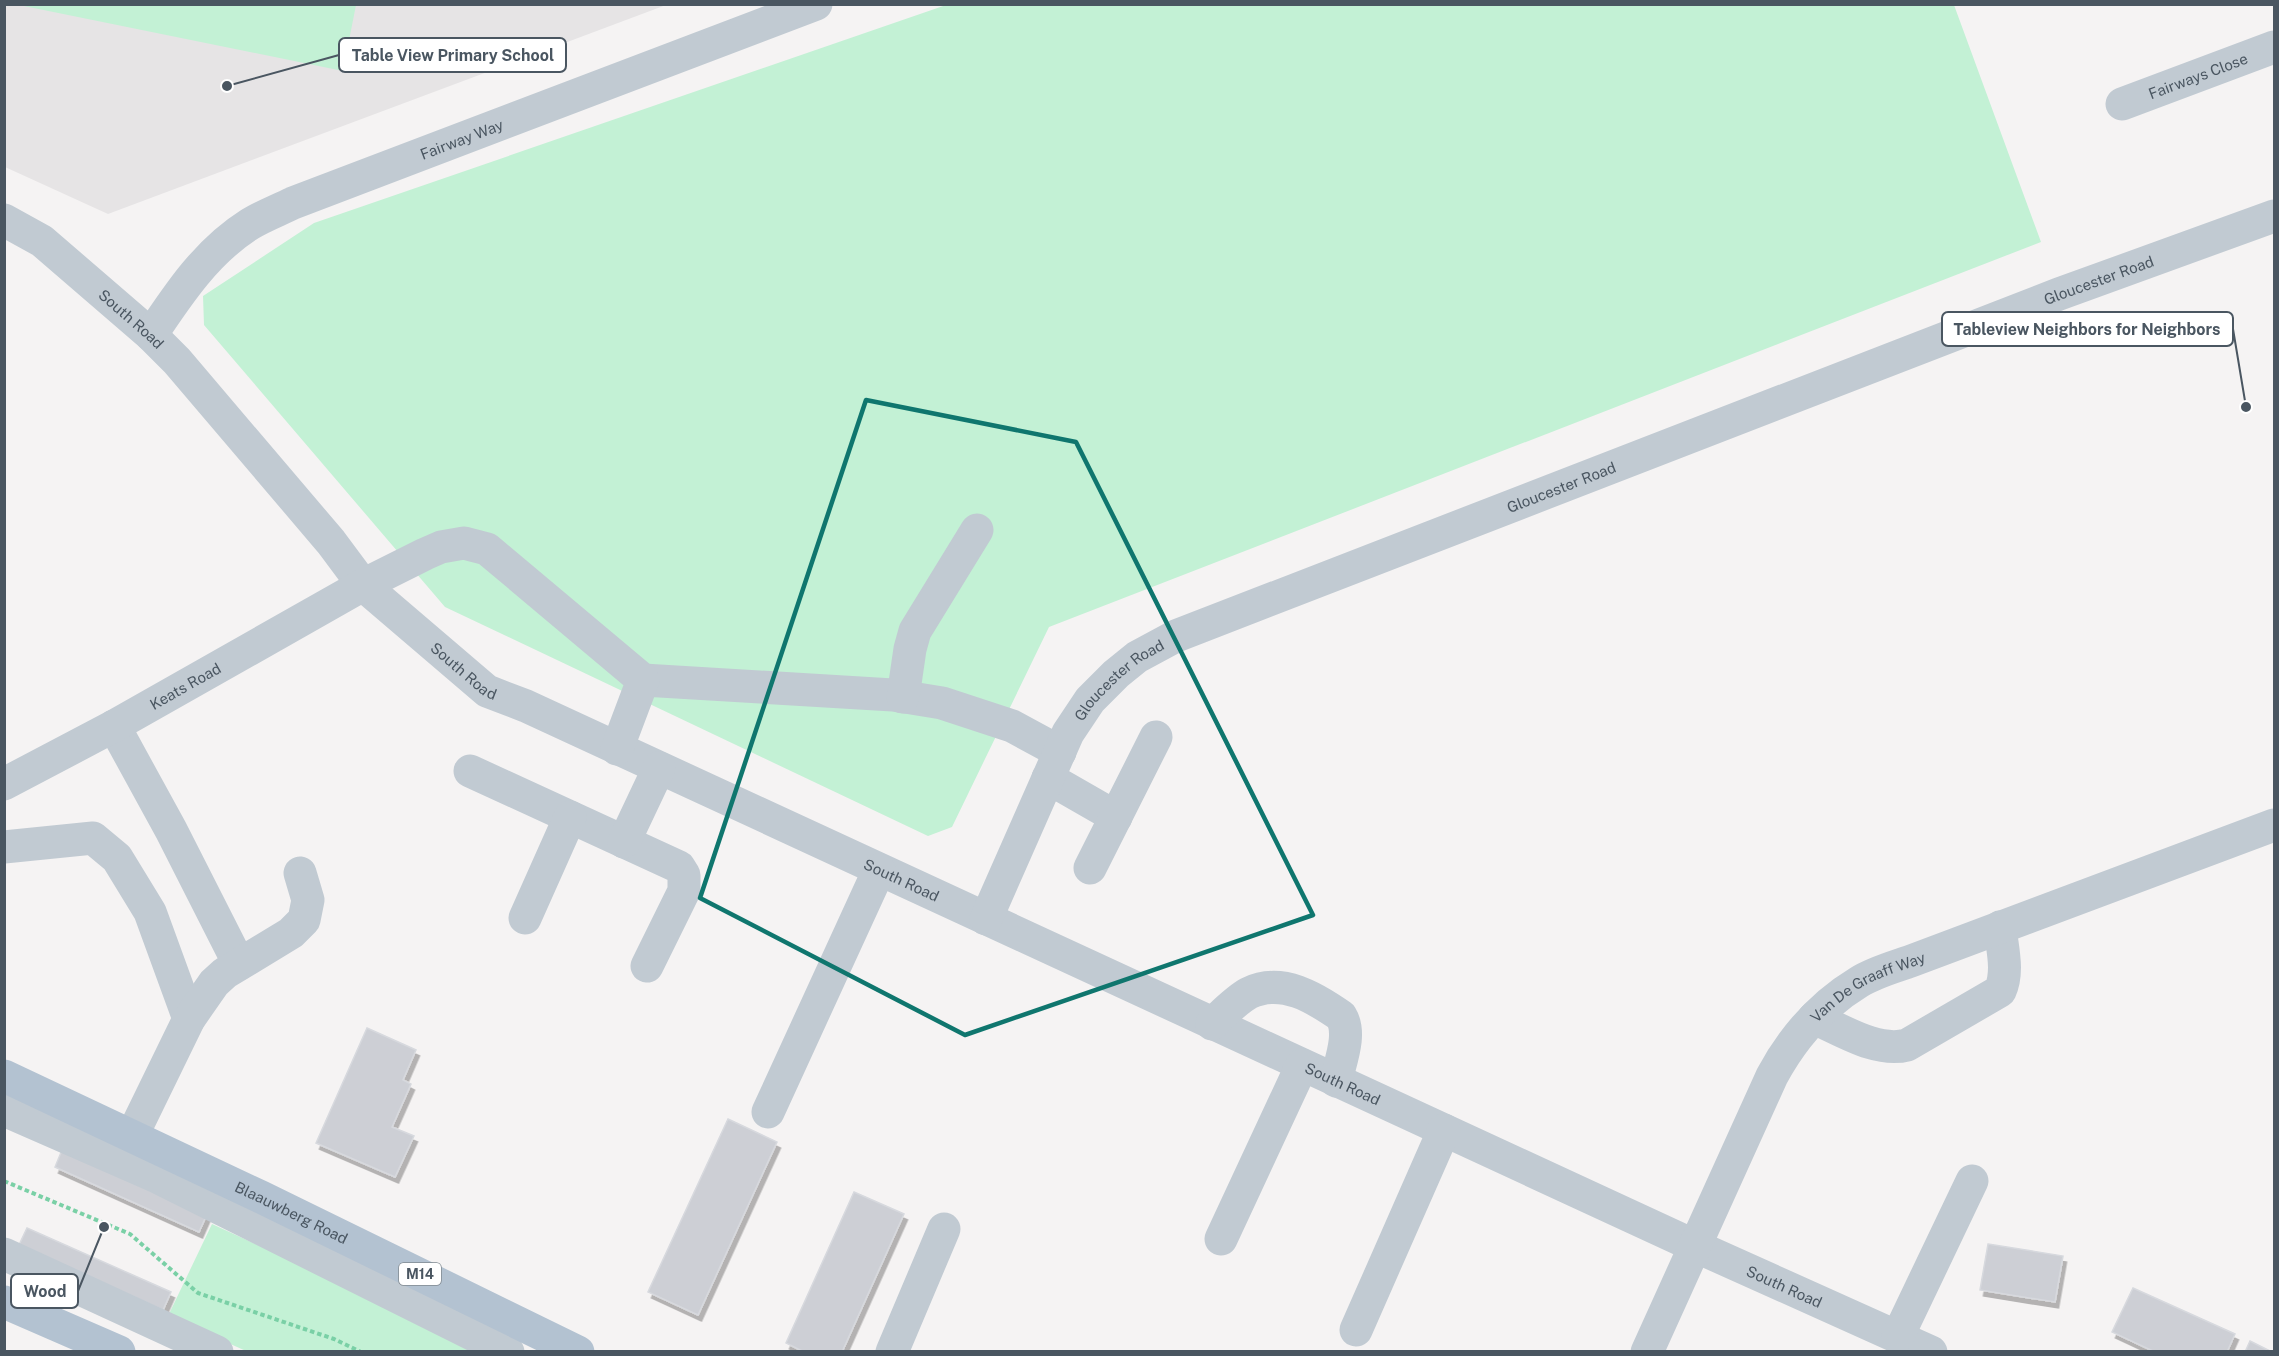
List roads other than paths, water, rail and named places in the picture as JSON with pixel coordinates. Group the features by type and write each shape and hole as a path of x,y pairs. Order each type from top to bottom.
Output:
{"main road":[{"name":"Blaauwberg Road","path":"4,1076 578,1352"},
{"path":"4,1302 119,1352"}],"street":[{"name":"Fairway Way","path":"151,335 184,285 209,256 250,224 293,203 816,4"},
{"name":"Fairways Close","path":"2122,104 2274,47"},
{"name":"Gloucester Road","path":"986,919 1068,733 1090,700 1137,657 1176,636 2059,294 2274,216"},
{"name":"South Road","path":"4,220 42,241 151,335 213,401 331,542 363,585 487,691 617,748 1336,1081 1931,1352"},
{"path":"903,697 915,631 977,530"},
{"name":"Keats Road","path":"4,784 114,726 363,585 441,547 464,543 487,549 643,680"},
{"path":"617,748 643,680 903,697 942,703 1012,726 1116,817"},
{"path":"114,726 171,830 239,964"},
{"path":"1090,868 1156,737"},
{"path":"624,842 659,768"},
{"path":"470,771 680,867 684,875 684,891 647,966"},
{"path":"525,918 570,817"},
{"name":"Van De Graaff Way","path":"1647,1352 1772,1076 1785,1052 1829,1003 1861,981 2274,825"},
{"path":"4,847 93,838 117,858 150,912 189,1019"},
{"path":"768,1112 879,870"},
{"path":"132,1136 189,1019 214,983 239,964 291,933 304,920 308,900 300,873"},
{"path":"1814,1018 1882,1046 1897,1048 1907,1045 2000,991 2005,981 2005,968 2000,927"},
{"path":"1212,1024 1248,994 1265,989 1288,988 1305,994 1341,1016 1344,1022 1345,1041 1336,1081"},
{"path":"1221,1239 1302,1065"},
{"path":"4,1110 157,1177 508,1352"},
{"path":"1356,1330 1444,1130"},
{"path":"1898,1336 1972,1181"},
{"path":"892,1352 944,1229"},
{"path":"4,1254 217,1352"}],"place":[{"name":"Table View Primary School","path":"227,86"},
{"name":"Tableview Neighbors for Neighbors","path":"2246,407"},
{"name":"Wood","path":"104,1227"}]}
